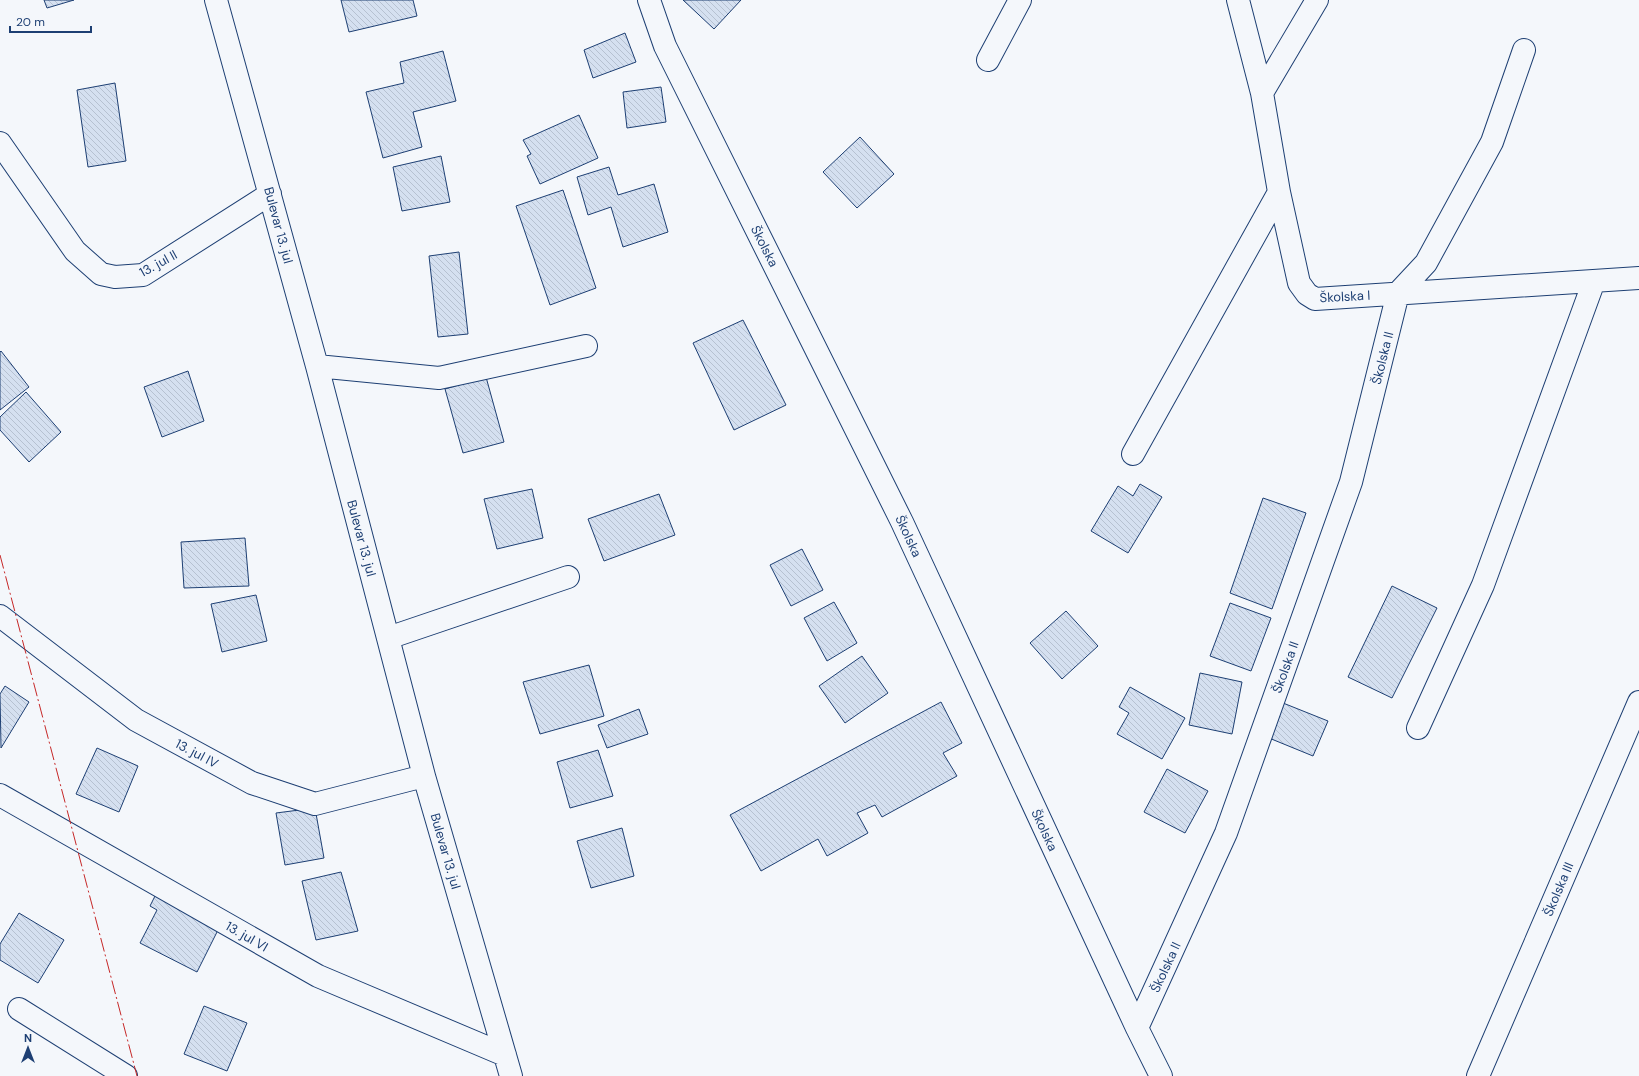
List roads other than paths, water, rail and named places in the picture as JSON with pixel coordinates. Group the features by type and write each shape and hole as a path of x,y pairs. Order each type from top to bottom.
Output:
{"street":[{"name":"Bulevar 13. jul","path":"216,0 317,366 424,776 511,1076"},
{"name":"Školska","path":"649,0 665,46 902,522 1137,1028 1161,1076"},
{"path":"988,60 1020,0"},
{"name":"Školska I","path":"1238,0 1262,93 1279,192 1299,283 1307,294 1315,299 1639,278"},
{"path":"1262,93 1317,0"},
{"path":"1398,293 1426,263 1492,142 1524,50"},
{"name":"13. jul II","path":"0,143 75,251 101,274 115,277 143,275 270,194"},
{"path":"1134,454 1279,192"},
{"path":"1418,728 1483,585 1594,280"},
{"name":"Školska II","path":"1137,1028 1226,833 1351,482 1398,293"},
{"path":"317,366 440,378 586,346"},
{"path":"388,638 568,577"},
{"name":"13. jul IV","path":"0,616 136,720 252,783 315,804 424,776"},
{"name":"Školska III","path":"1478,1076 1639,702"},
{"name":"13. jul VI","path":"0,795 318,976 505,1055"},
{"path":"18,1009 126,1076"}]}
